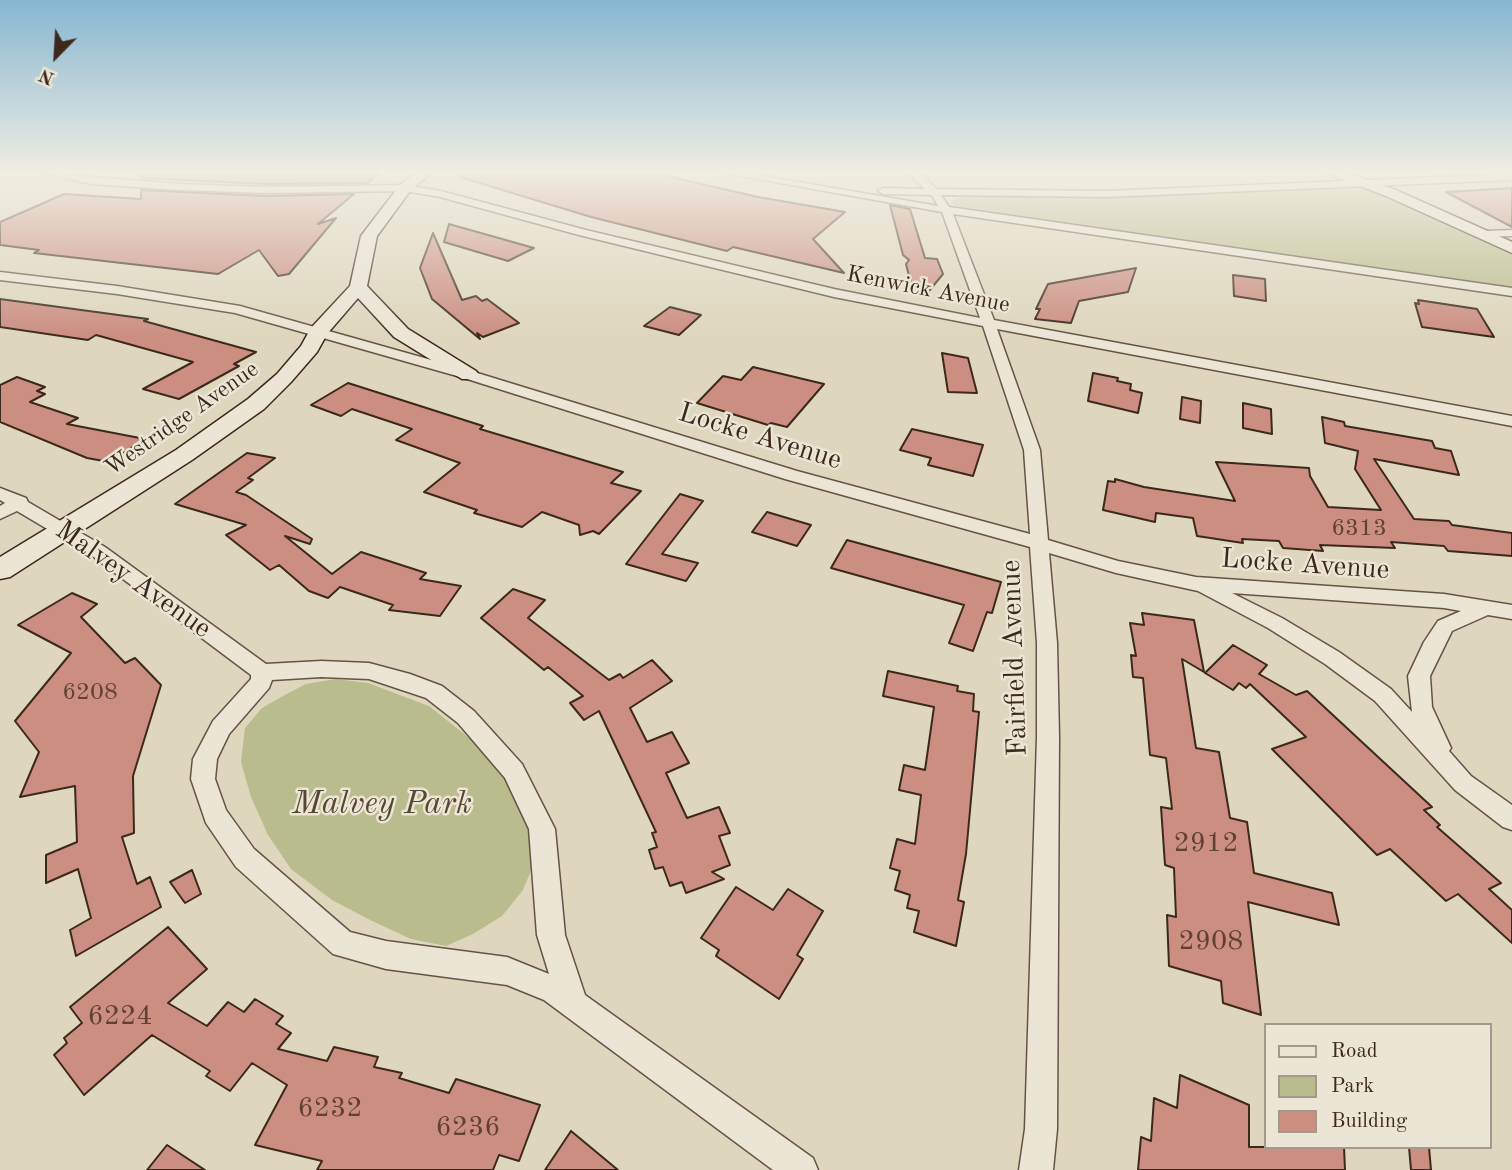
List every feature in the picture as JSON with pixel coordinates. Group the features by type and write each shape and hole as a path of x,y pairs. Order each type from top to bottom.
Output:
{"street":[{"path":"375,228 369,236 358,288 401,333 469,375"},
{"name":"Kenwick Avenue","path":"563,228 834,293 1512,421"},
{"name":"Fairfield Avenue","path":"951,228 990,324 1032,450 1047,643 1048,737 1041,1129 1036,1170"},
{"path":"1107,228 1512,292"},
{"path":"1469,228 1512,248"},
{"path":"1484,234 1512,233"},
{"name":"Locke Avenue","path":"0,276 236,309 469,375 791,475 1039,543 1116,567 1196,584 1444,601 1512,612"},
{"name":"Westridge Avenue","path":"5,564 184,455 256,404 293,368 310,348 318,332 358,288"},
{"name":"Malvey Avenue","path":"0,492 99,551 262,672"},
{"path":"0,513 20,502"},
{"path":"1196,584 1275,623 1332,658 1383,695 1463,783 1512,819"},
{"path":"1445,761 1421,707 1419,676 1434,642 1445,626 1486,608"},
{"path":"573,1002 551,935 542,829 514,771 466,717 434,692 410,682 369,671 321,669 262,672 261,682 221,729 205,759 203,779 215,815 245,858 343,944 386,955 506,971 554,990 801,1170"}],"green space":[{"path":"1089,228 1462,228 1512,249 1512,288"},
{"name":"Malvey Park","path":"335,679 368,683 429,706 517,776 533,842 534,863 523,890 502,916 473,934 446,946 411,939 370,920 332,900 291,869 268,835 251,797 241,762 245,728 262,708 281,697 306,684"}],"building":[{"path":"0,228 328,228 289,274 278,276 259,250 218,274 34,253 39,250 0,245"},
{"path":"448,228 462,228 534,248 508,261 444,242"},
{"path":"633,228 827,228 813,239 844,273 733,247 727,251"},
{"path":"896,228 916,228 925,258 937,259 943,274 929,291 912,288 906,264 909,260 903,255"},
{"path":"433,233 462,300 476,296 482,301 487,299 519,323 483,337 477,333 480,339 432,299 420,268"},
{"path":"1136,268 1128,292 1079,301 1071,323 1035,319 1040,309 1036,309 1048,284"},
{"path":"1233,275 1265,279 1266,301 1234,296"},
{"path":"0,299 148,319 144,321 256,352 234,364 239,366 179,399 143,389 193,362 96,335 88,340 0,327"},
{"path":"1418,300 1477,309 1494,337 1422,327 1415,303 1419,304"},
{"path":"670,307 701,315 679,335 644,326"},
{"path":"942,353 968,358 977,393 948,392"},
{"path":"753,367 824,384 787,427 771,423 768,425 697,403 723,376 741,380"},
{"path":"1093,373 1118,378 1117,381 1131,384 1130,390 1142,393 1138,413 1088,401"},
{"path":"17,377 45,387 37,391 45,394 30,402 78,418 67,424 145,439 109,462 87,458 0,422 0,385"},
{"path":"348,383 483,426 480,429 623,472 611,483 641,491 599,534 593,531 580,535 579,525 542,512 522,527 474,513 477,510 424,492 460,463 396,440 412,429 352,409 341,416 311,405"},
{"path":"1182,397 1201,401 1200,423 1180,419"},
{"path":"1243,403 1271,409 1272,434 1243,428"},
{"path":"1322,417 1344,422 1345,426 1432,441 1435,448 1451,451 1459,475 1374,459 1414,519 1449,521 1452,525 1512,533 1512,556 1448,551 1444,546 1391,542 1395,548 1320,545 1323,551 1283,548 1279,541 1242,539 1243,543 1197,536 1193,518 1156,513 1155,522 1103,510 1108,481 1115,482 1115,479 1144,487 1235,501 1216,462 1309,468 1310,476 1328,507 1381,510 1355,469 1358,451 1325,443"},
{"path":"912,429 983,445 973,476 928,465 931,458 900,450"},
{"path":"247,453 275,458 248,478 253,480 236,492 246,495 312,539 310,544 285,536 332,574 361,552 426,573 420,579 461,586 440,616 389,610 393,605 340,587 328,598 309,591 279,565 270,570 226,535 246,525 175,504"},
{"path":"680,494 703,501 662,554 698,563 686,581 626,564"},
{"path":"767,512 811,525 797,546 752,532"},
{"path":"847,540 1001,582 992,613 987,612 973,651 949,643 964,605 831,568"},
{"path":"513,589 545,600 528,618 609,680 620,674 623,678 652,660 672,681 630,708 647,742 672,732 689,763 666,773 687,818 719,807 730,833 719,836 730,865 712,872 724,879 686,893 682,882 670,886 663,867 655,869 649,850 657,847 652,833 656,832 599,711 584,720 570,703 583,696 548,667 544,670 481,618"},
{"path":"72,593 97,604 81,617 125,663 135,658 161,685 133,776 134,833 122,837 137,884 150,877 161,907 76,956 70,930 91,918 78,869 46,883 46,855 77,842 75,786 20,797 39,752 15,721 71,653 18,625"},
{"path":"1142,613 1194,620 1204,672 1182,659 1196,748 1219,752 1230,818 1247,822 1254,873 1332,893 1339,925 1248,902 1261,1015 1223,1003 1221,981 1169,966 1167,915 1176,917 1174,868 1165,865 1161,807 1172,809 1166,758 1150,755 1143,678 1133,677 1131,655 1136,656 1130,623 1144,625"},
{"path":"1233,645 1267,665 1259,674 1296,695 1307,691 1432,807 1424,810 1440,825 1437,827 1501,883 1489,889 1512,910 1512,943 1458,894 1446,901 1390,849 1377,855 1272,749 1306,737 1250,684 1246,688 1239,683 1233,690 1205,673"},
{"path":"888,671 958,686 957,691 974,694 973,711 979,712 966,854 958,900 964,902 956,946 914,932 919,911 907,908 910,895 895,890 900,871 890,868 897,839 915,844 921,795 899,790 904,765 925,770 934,707 883,696"},
{"path":"192,870 201,894 185,903 170,882"},
{"path":"736,887 773,910 788,889 823,911 797,955 803,959 779,999 716,956 719,950 701,938"},
{"path":"168,927 207,969 168,1003 207,1026 228,1002 244,1012 255,999 283,1016 276,1024 291,1033 278,1049 327,1061 334,1047 378,1057 374,1067 402,1073 399,1078 449,1093 456,1079 540,1105 519,1161 499,1155 493,1170 317,1170 322,1161 255,1145 287,1085 252,1063 230,1091 206,1076 210,1071 152,1035 84,1095 54,1055 67,1043 64,1038 82,1023 70,1007"},
{"path":"1180,1075 1249,1105 1249,1147 1344,1149 1345,1170 1138,1170 1141,1137 1151,1141 1154,1098 1177,1108"},
{"path":"571,1131 618,1170 545,1170"},
{"path":"167,1145 205,1170 147,1170"},
{"path":"1409,1149 1429,1149 1431,1170 1411,1170"}]}
